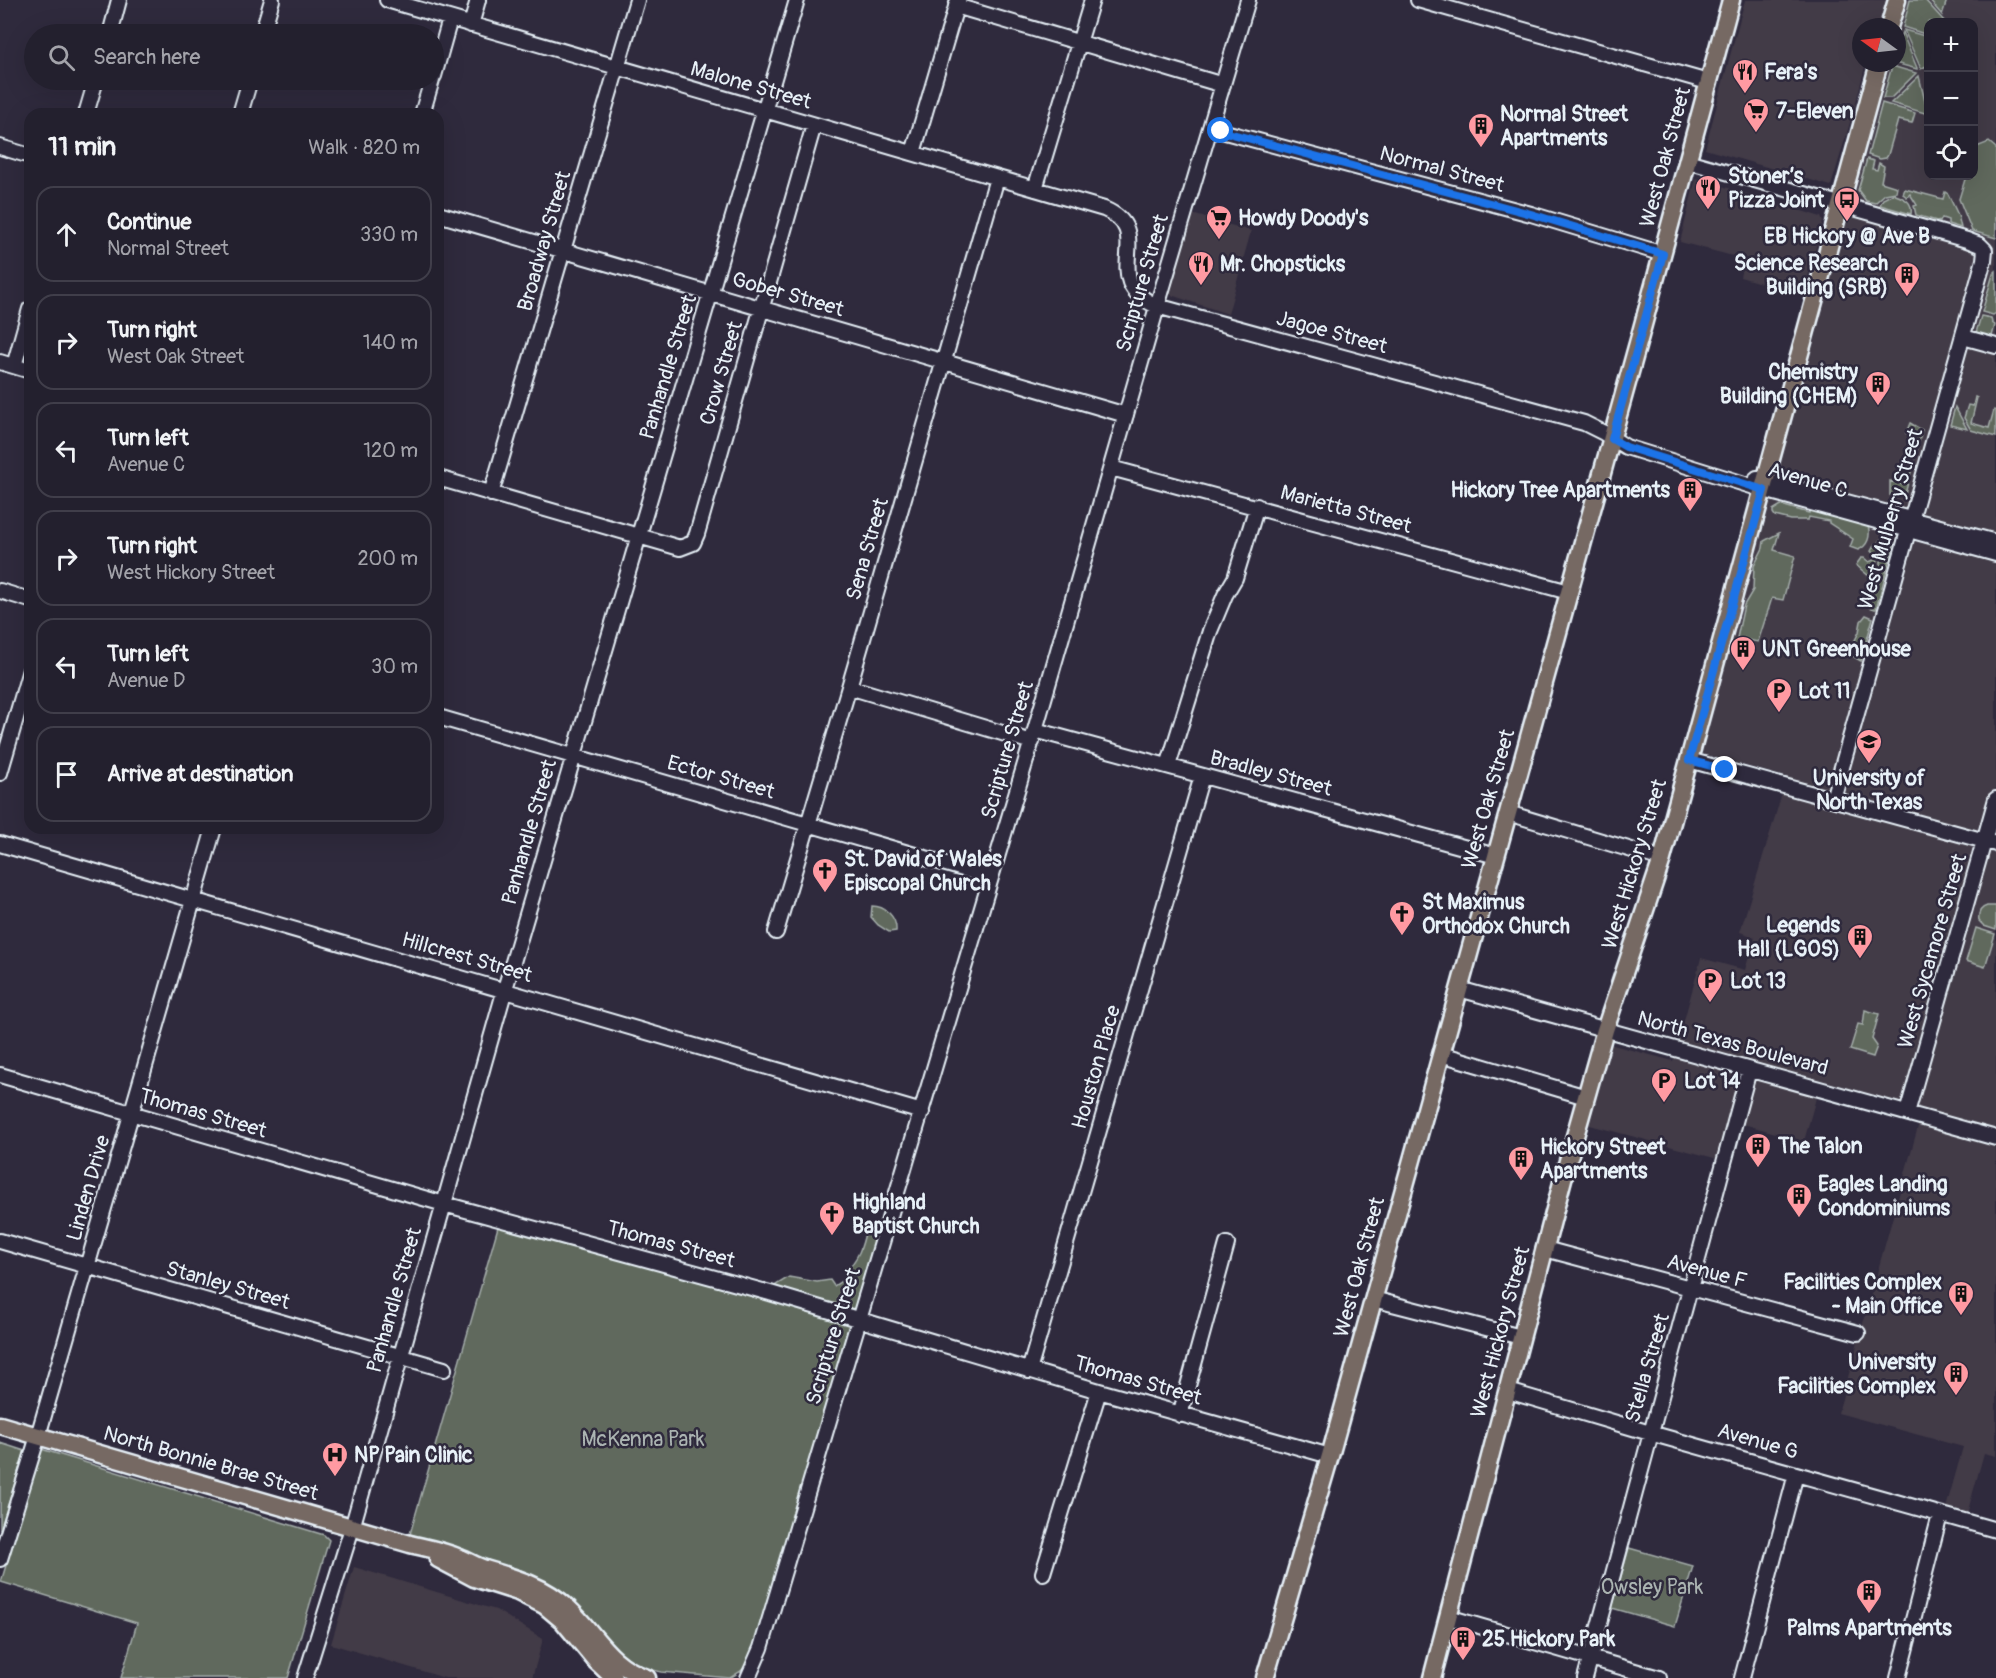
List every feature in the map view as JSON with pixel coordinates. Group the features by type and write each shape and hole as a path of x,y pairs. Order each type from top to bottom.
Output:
{"main road":[{"name":"West Oak Street","path":"1265,1678 1330,1456 1663,254 1731,0"},
{"path":"1892,18 1897,0"},
{"name":"West Hickory Street","path":"1432,1678 1586,1097 1605,1030 1662,859 1877,72"},
{"name":"North Bonnie Brae Street","path":"0,1425 410,1545 437,1549 485,1569 519,1578 542,1589 568,1608 616,1662 647,1678"},
{"name":"North Bonnie Brae Street","path":"410,1545 468,1575 518,1592 544,1605 563,1621 596,1661 614,1678"}],"street":[{"path":"113,24 120,0"},
{"path":"265,24 272,0"},
{"name":"Malone Street","path":"387,0 1104,209"},
{"path":"471,25 478,0"},
{"name":"Broadway Street","path":"491,494 638,0"},
{"name":"Panhandle Street","path":"305,1678 352,1528 505,989 797,0"},
{"path":"1035,189 1092,0"},
{"name":"Scripture Street","path":"748,1678 761,1648 922,1112 1248,0"},
{"path":"1418,0 1708,82"},
{"path":"913,153 957,3 1223,85"},
{"path":"444,40 450,19"},
{"path":"89,108 93,90"},
{"path":"242,108 247,90"},
{"path":"424,108 429,90"},
{"name":"Crow Street","path":"639,537 680,548 693,543 697,534 814,125"},
{"name":"Normal Street","path":"1210,128 1531,214 1663,254"},
{"path":"0,147 24,154"},
{"path":"1687,161 1841,205"},
{"name":"Sena Street","path":"776,932 997,178"},
{"name":"West Mulberry Street","path":"1833,799 1983,265 1984,250 1974,242 1841,205"},
{"name":"Jagoe Street","path":"1104,209 1121,219 1129,234 1126,269 1128,281 1147,302 1584,423 1612,439"},
{"name":"Gober Street","path":"444,216 1126,415"},
{"path":"24,323 7,364 24,369"},
{"path":"1963,337 1996,346"},
{"path":"1612,439 1628,440 1765,485 1910,525 1996,554"},
{"name":"Marietta Street","path":"1111,468 1569,591"},
{"path":"444,480 639,537"},
{"path":"1168,766 1210,631 1238,570 1257,506"},
{"path":"1910,525 1996,542"},
{"path":"0,591 24,598"},
{"name":"Bradley Street","path":"849,687 1034,736 1168,766 1496,856"},
{"path":"0,773 24,690"},
{"name":"Ector Street","path":"444,719 992,877"},
{"path":"1689,760 1990,842"},
{"name":"Houston Place","path":"1029,1371 1202,776"},
{"name":"West Sycamore Street","path":"1907,1113 1990,842 1996,799"},
{"path":"1508,813 1662,859"},
{"name":"Linden Drive","path":"0,1559 38,1436 212,834"},
{"name":"Hillcrest Street","path":"0,844 922,1112"},
{"name":"North Texas Boulevard","path":"1459,989 1996,1138"},
{"path":"1441,1054 1586,1097"},
{"name":"Stella Street","path":"1585,1678 1749,1070"},
{"name":"Thomas Street","path":"0,1075 444,1204 770,1293 1180,1415 1330,1456"},
{"name":"Stanley Street","path":"0,1241 444,1369"},
{"path":"1180,1415 1227,1244"},
{"name":"Avenue F","path":"1545,1250 1858,1333"},
{"path":"1373,1299 1521,1337"},
{"path":"1043,1573 1099,1391"},
{"name":"Avenue G","path":"1508,1391 1996,1530"},
{"path":"1742,1678 1796,1474"},
{"path":"1898,1678 1940,1515"},
{"path":"1448,1617 1659,1678"},
{"name":"Scripture Street","path":"759,1678 761,1648"}],"shaded area":[{"path":"1745,0 1887,0 1882,18 1852,18 1852,72 1864,72 1831,186 1705,149"},
{"name":"University of North Texas","path":"1906,0 1996,0 1996,1456 1984,1453 1967,1514 1946,1508 1963,1447 1838,1413 1923,1109 1821,1080 1804,1141 1729,1120 1718,1159 1586,1124 1609,1044 1673,1061 1701,958 1745,970 1755,937 1740,932 1787,777 1699,753 1886,72 1906,72 1906,18 1901,18"},
{"path":"1696,178 1821,217 1823,222 1803,295 1740,277 1744,259 1680,242"},
{"path":"1192,214 1251,231 1228,314 1168,294"},
{"path":"354,1567 496,1610 543,1639 532,1678 445,1678 331,1644"}],"green space":[{"path":"1910,0 1925,0 1941,18 1924,18 1924,34 1906,28 1905,18"},
{"path":"1929,0 1947,0 1942,15"},
{"path":"1906,31 1924,36 1924,67 1921,69"},
{"path":"1906,42 1917,69 1906,66"},
{"path":"1906,70 1916,73 1891,98 1883,98 1890,72 1906,72"},
{"path":"1919,76 1924,97 1924,113 1891,103"},
{"path":"1882,103 1915,113 1912,123 1898,120 1888,155 1880,159 1868,155"},
{"path":"1989,142 1996,148 1996,238 1972,231 1959,199 1965,180 1978,180 1978,146"},
{"path":"1867,159 1874,161 1872,169 1877,170 1879,163 1884,166 1881,182 1897,187 1896,192 1885,194 1875,203 1866,201 1858,190"},
{"path":"1905,189 1943,199 1945,192 1948,194 1958,215 1961,228 1948,224 1948,220 1942,218 1940,222 1916,215 1914,206 1917,205 1910,194 1907,197 1903,194"},
{"path":"1893,194 1904,198 1909,203 1911,214 1880,205 1883,199"},
{"path":"1996,271 1996,313 1993,315 1982,312 1993,274"},
{"path":"1981,316 1991,318 1995,325 1991,340 1975,336"},
{"path":"1975,397 1977,398 1971,423 1989,428 1994,410 1996,411 1996,437 1971,430 1964,418 1968,405 1973,406"},
{"path":"1955,407 1967,429 1950,425"},
{"path":"1910,423 1922,430 1904,498 1902,492 1890,495 1890,481 1901,484 1915,437 1906,433"},
{"path":"1781,505 1809,513 1810,510 1868,526 1868,540 1858,550 1850,547 1853,539 1829,521 1809,517 1808,520 1791,520 1775,516 1773,510"},
{"path":"1779,533 1774,550 1795,556 1783,600 1772,598 1758,642 1737,638 1744,605 1753,590 1754,566 1764,541"},
{"path":"1883,538 1887,540 1870,577 1856,565 1861,558 1869,562 1874,560 1875,555 1871,551 1875,544 1877,545"},
{"path":"1894,544 1876,609 1869,607 1875,582 1881,572 1881,561 1888,547"},
{"path":"1866,615 1873,618 1861,661 1854,657 1851,648 1859,632 1861,621"},
{"path":"872,906 877,906 889,913 896,926 896,931 889,932 878,925 871,917"},
{"path":"1987,906 1996,906 1996,930 1984,926 1979,921 1980,912"},
{"path":"1976,928 1995,934 1985,967 1966,961"},
{"path":"1865,1010 1879,1014 1872,1039 1877,1046 1873,1057 1850,1050 1858,1024 1863,1025"},
{"name":"McKenna Park","path":"500,1220 859,1320 761,1648 741,1671 730,1678 661,1672 642,1667 622,1656 558,1590 539,1579 521,1570 496,1564 410,1534"},
{"path":"866,1229 880,1232 862,1311 775,1288 789,1277 817,1282 830,1280 834,1286 848,1277 845,1272 859,1252"},
{"path":"0,1443 25,1451 0,1530"},
{"path":"41,1449 324,1535 329,1540 288,1678 121,1678 137,1623 1,1582"},
{"name":"Owsley Park","path":"1629,1548 1693,1566 1675,1626 1612,1608"}],"place":[{"name":"Fera's","path":"1745,95"},
{"name":"7-Eleven","path":"1756,134"},
{"name":"Normal Street Apartments","path":"1481,149"},
{"name":"Stoner’s Pizza Joint","path":"1708,211"},
{"name":"EB Hickory @ Ave B","path":"1847,223"},
{"name":"Howdy Doody's","path":"1219,241"},
{"name":"Mr. Chopsticks","path":"1201,287"},
{"name":"Science Research Building (SRB)","path":"1907,298"},
{"name":"Chemistry Building (CHEM)","path":"1878,407"},
{"name":"Hickory Tree Apartments","path":"1690,513"},
{"name":"UNT Greenhouse","path":"1743,672"},
{"name":"Lot 11","path":"1779,714"},
{"name":"University of North Texas","path":"1869,765"},
{"name":"St. David of Wales Episcopal Church","path":"825,894"},
{"name":"St Maximus Orthodox Church","path":"1402,937"},
{"name":"Legends Hall (LGOS)","path":"1860,960"},
{"name":"Lot 13","path":"1710,1004"},
{"name":"Lot 14","path":"1664,1104"},
{"name":"The Talon","path":"1758,1169"},
{"name":"Hickory Street Apartments","path":"1521,1182"},
{"name":"Eagles Landing Condominiums","path":"1799,1219"},
{"name":"Highland Baptist Church","path":"832,1237"},
{"name":"Facilities Complex - Main Office","path":"1961,1317"},
{"name":"University Facilities Complex","path":"1956,1397"},
{"name":"NP Pain Clinic","path":"335,1478"},
{"name":"Palms Apartments","path":"1869,1615"},
{"name":"25 Hickory Park","path":"1463,1662"}],"route":[{"path":"1221,131 1531,214 1663,254 1612,439 1626,447 1764,490 1689,760 1725,770"}]}
